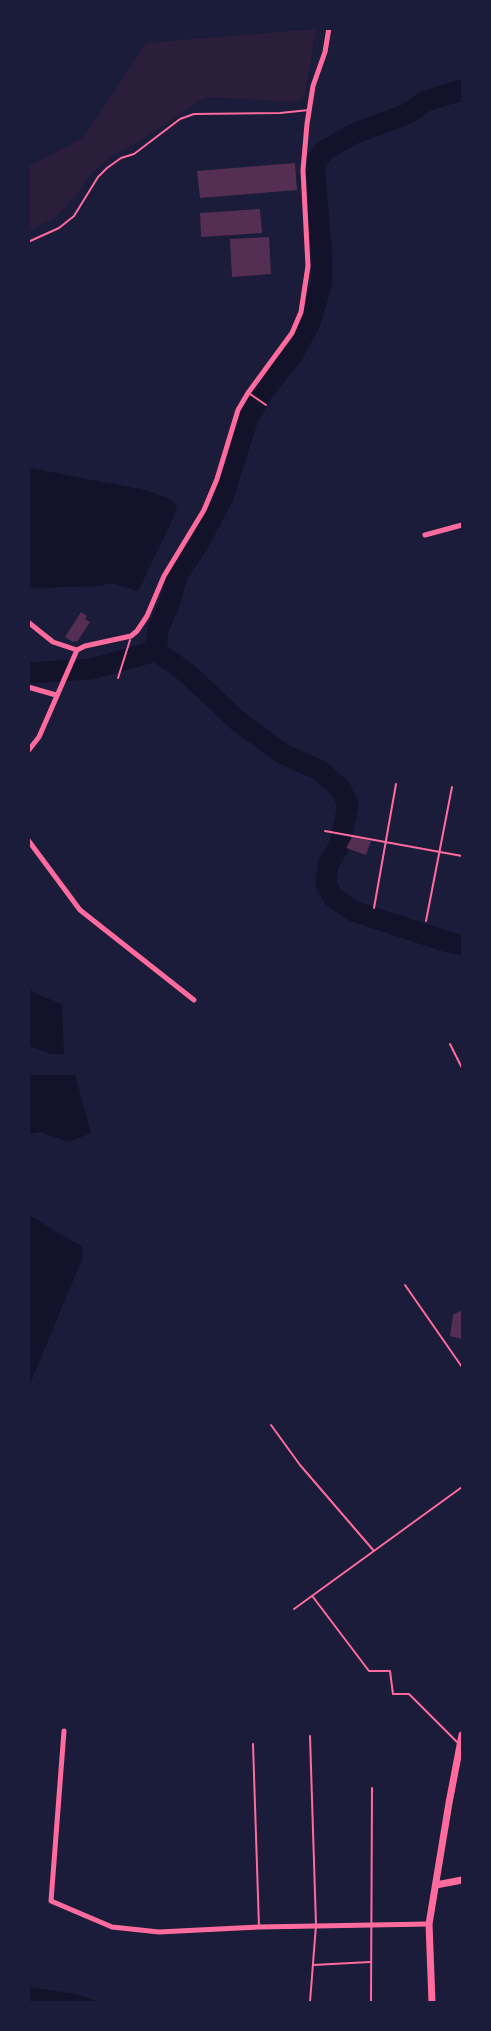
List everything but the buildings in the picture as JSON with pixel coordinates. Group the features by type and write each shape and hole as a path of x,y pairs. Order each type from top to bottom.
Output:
{"street":[{"path":"28,751 39,737 77,650 85,646 131,636 147,616 164,576 204,510 217,479 238,410 292,333 303,302 308,266 303,170 309,110 313,86 325,52 329,28"},
{"path":"425,535 462,525"},
{"path":"28,622 53,642 77,650"},
{"path":"28,687 56,695"},
{"path":"28,840 80,910 194,1000"},
{"path":"64,1731 51,1901 112,1927 159,1932 316,1925 429,1924"},
{"path":"432,2002 429,1924 462,1735"},
{"path":"436,1885 462,1880"}],"lane":[{"path":"28,242 59,228 74,216 98,177 107,168 121,158 134,154 180,119 194,114 280,113 309,110"},
{"path":"248,393 266,405"},
{"path":"118,678 130,640"},
{"path":"374,908 396,784"},
{"path":"426,921 452,787"},
{"path":"325,831 462,856"},
{"path":"450,1044 462,1068"},
{"path":"405,1285 462,1367"},
{"path":"271,1425 300,1465 374,1551"},
{"path":"294,1609 462,1487"},
{"path":"313,1597 369,1671 390,1671 393,1694 409,1694 460,1745"},
{"path":"310,1736 316,1925 310,2002"},
{"path":"253,1744 259,1927"},
{"path":"371,2002 372,1788"},
{"path":"313,1965 371,1962"}],"shaded area":[{"path":"316,29 305,95 296,102 206,97 135,144 113,155 90,175 55,218 29,231 29,166 83,138 146,43"},
{"path":"29,468 145,490 170,499 177,505 175,514 138,591 110,583 100,586 29,588"},
{"path":"29,988 36,994 62,1004 64,1054 52,1054 29,1046"},
{"path":"29,1075 75,1075 91,1133 69,1142 40,1132 29,1134"},
{"path":"29,1215 82,1247 83,1257 29,1386"},
{"path":"29,1987 75,1994 101,2002 29,2002"}],"waterway":[{"path":"156,651 158,629 169,605 177,576 198,544 223,497 248,418 262,393 292,355 310,323 322,282 314,164 324,151 353,134 407,114 426,101 462,90"},
{"path":"156,651 187,673 239,722 283,754 319,770 340,788 348,805 340,845 328,864 326,884 333,897 353,911 462,945"},
{"path":"28,673 91,669 156,651"}]}
